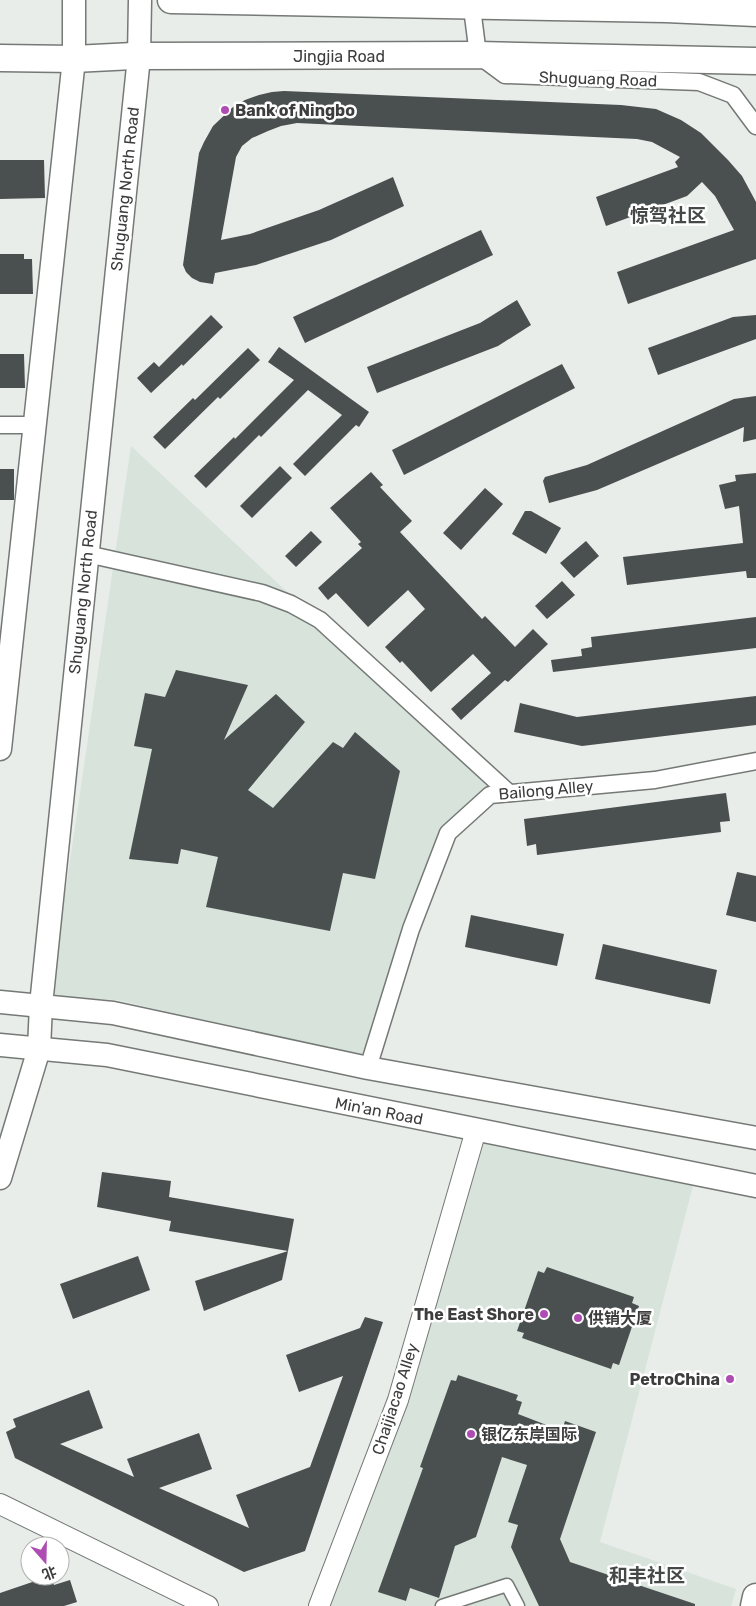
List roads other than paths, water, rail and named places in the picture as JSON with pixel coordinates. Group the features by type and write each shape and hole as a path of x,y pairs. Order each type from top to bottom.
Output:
{"main road":[{"path":"0,749 74,59 74,0"},
{"name":"Shuguang North Road","path":"0,1178 39,1048 41,1006 139,57 140,0"},
{"path":"171,0 472,3 756,13"},
{"name":"Jingjia Road","path":"0,58 478,55 756,61"},
{"path":"0,1002 113,1013 368,1068 756,1138"},
{"name":"Min'an Road","path":"0,1045 107,1055 756,1186"},
{"path":"754,1606 756,1597"}],"street":[{"path":"472,3 478,55"},
{"name":"Shuguang Road","path":"478,55 505,75 699,82 733,95 756,126"},
{"path":"0,425 35,425"},
{"path":"87,554 262,593 291,604 320,620 509,793"},
{"name":"Bailong Alley","path":"368,1068 411,929 448,833 490,795 655,780 756,761"},
{"name":"Chaijiacao Alley","path":"319,1606 398,1400 476,1130"},
{"path":"0,1504 208,1606"},
{"path":"442,1606 507,1585 518,1606"}],"place":[{"name":"Bank of Ningbo","path":"225,110"},
{"name":"The East Shore","path":"544,1314"},
{"name":"供销大厦","path":"578,1318"},
{"name":"PetroChina","path":"730,1379"},
{"name":"银亿东岸国际","path":"471,1434"}],"district":[{"name":"惊驾社区","path":"668,215"},
{"name":"和丰社区","path":"647,1575"}]}
